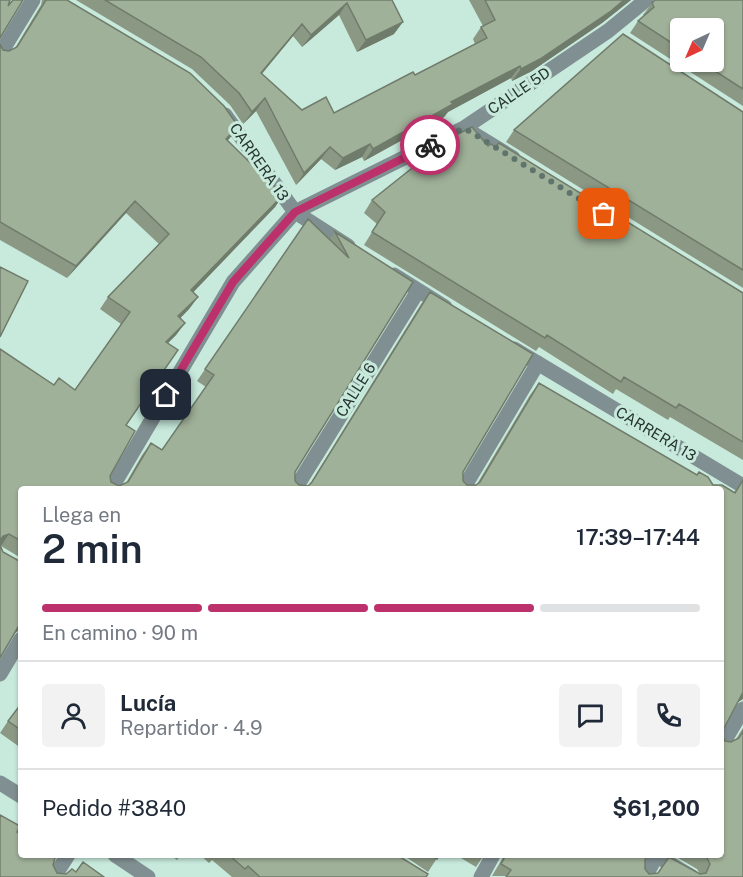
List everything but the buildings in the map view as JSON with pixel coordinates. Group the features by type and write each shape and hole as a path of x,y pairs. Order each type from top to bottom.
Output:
{"street":[{"path":"0,54 33,0"},
{"name":"CALLE 5D","path":"113,486 233,282 295,212 464,128 613,34 646,0"},
{"name":"CARRERA 13","path":"216,105 295,212 361,254"},
{"path":"464,128 524,165"},
{"path":"380,266 458,315"},
{"name":"CALLE 6","path":"297,486 418,291"},
{"name":"CARRERA 13","path":"498,339 743,486"},
{"path":"465,486 538,363"},
{"path":"712,486 720,473"},
{"path":"0,674 18,644"},
{"path":"724,743 738,726 743,709"},
{"path":"0,783 18,794"},
{"path":"54,877 66,858"},
{"path":"120,858 148,877"},
{"path":"481,877 491,858"},
{"path":"645,877 656,858"},
{"path":"660,858 692,877"}],"way so far":[{"path":"430,145 464,128 604,214"}],"route":[{"path":"166,395 233,282 295,212 430,145"}]}
